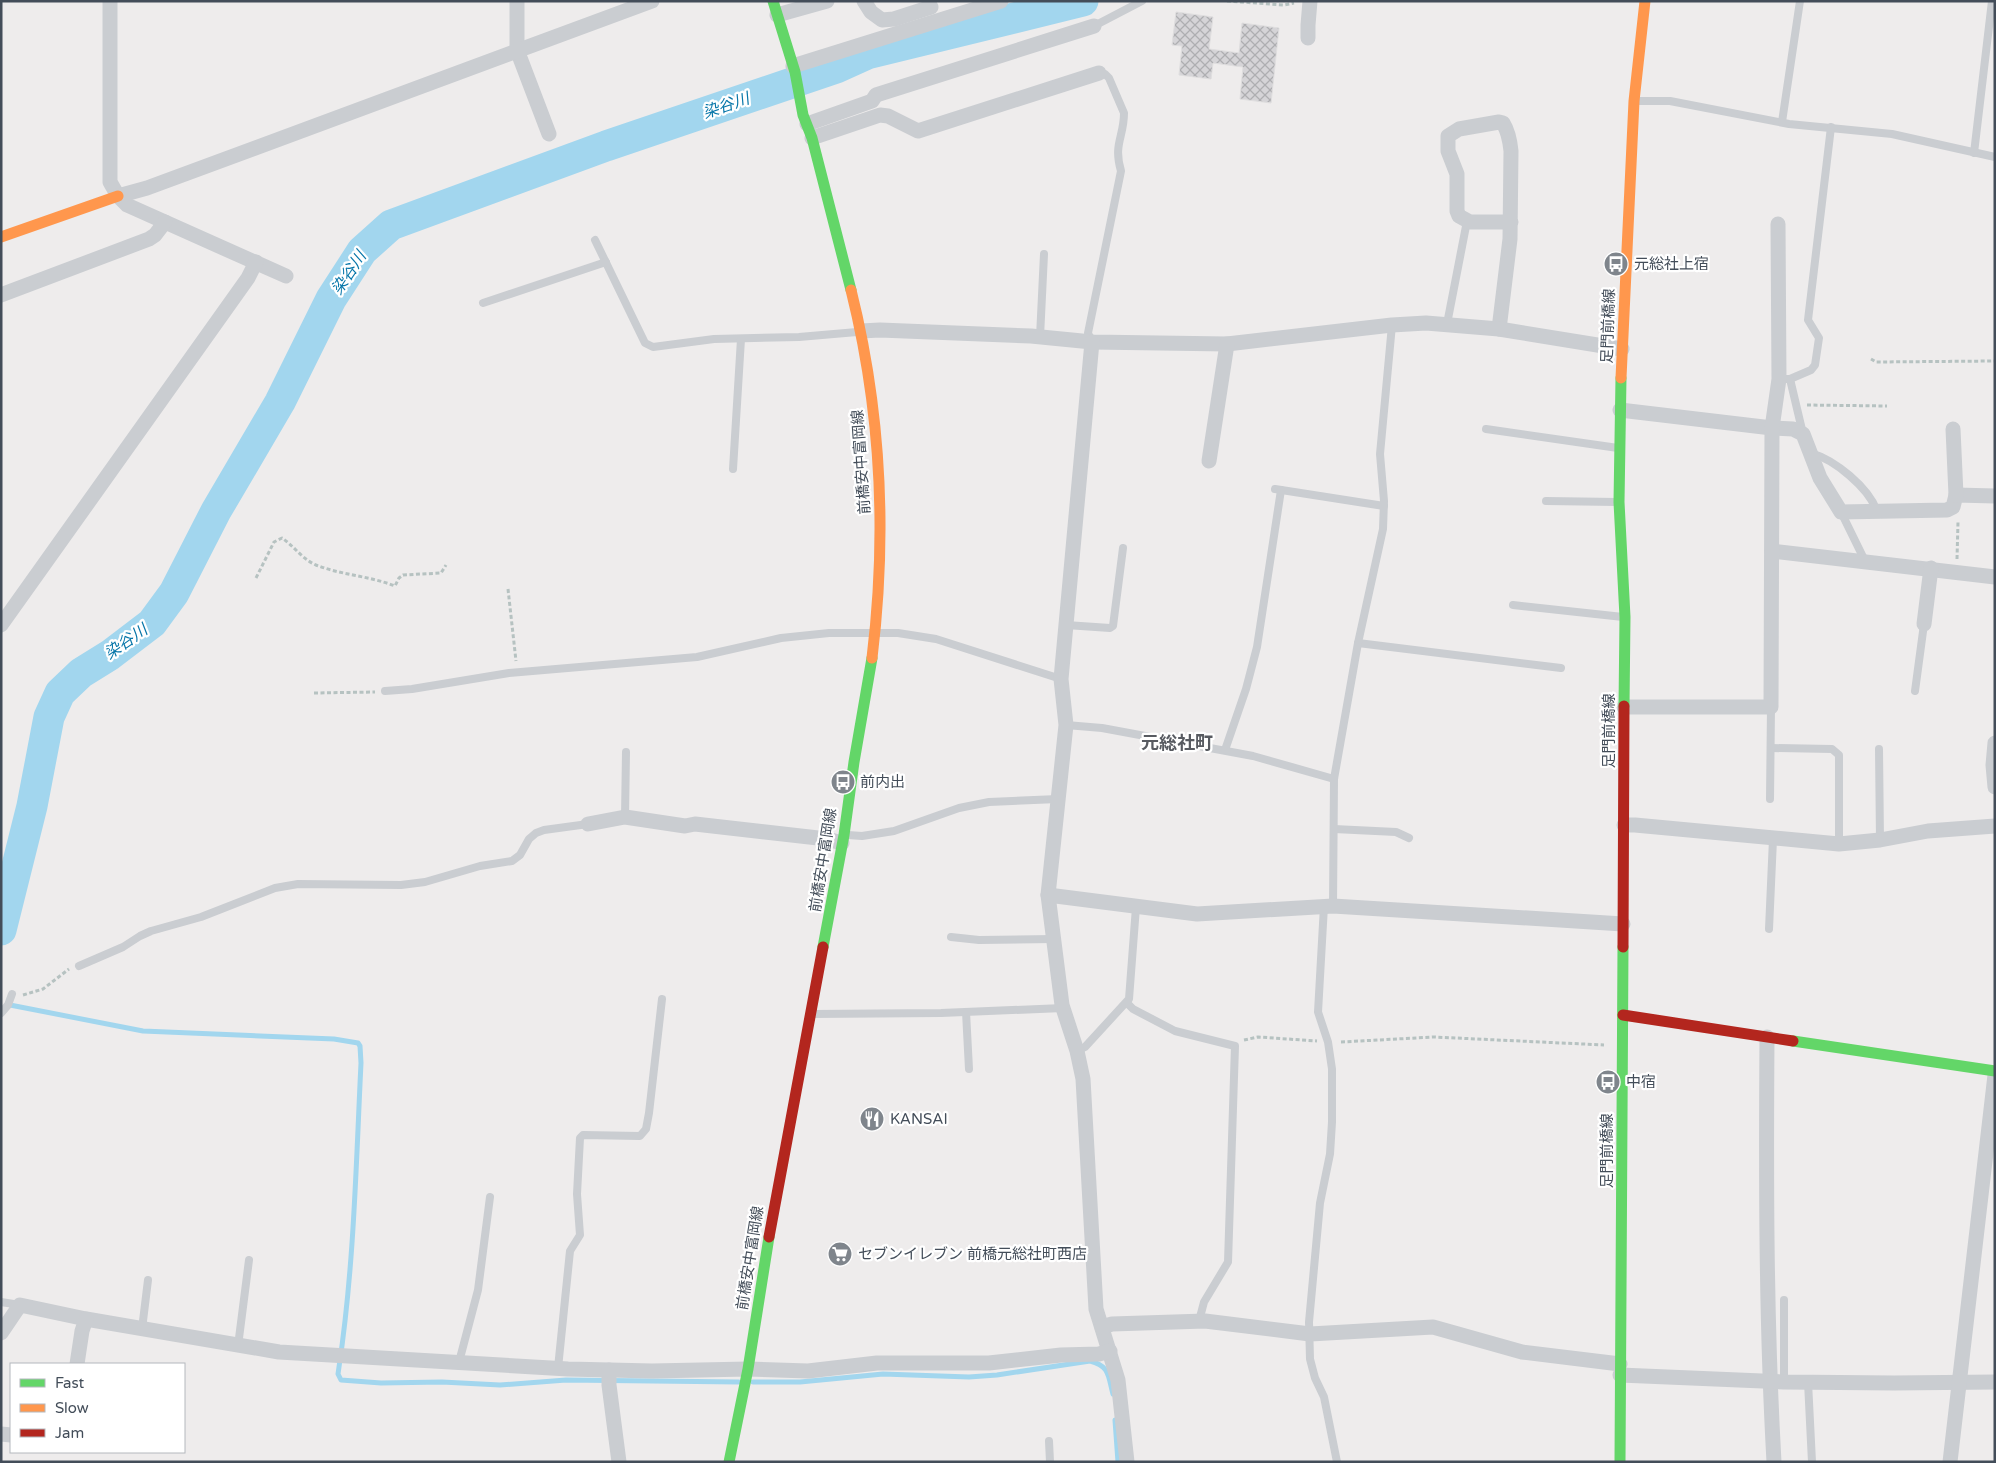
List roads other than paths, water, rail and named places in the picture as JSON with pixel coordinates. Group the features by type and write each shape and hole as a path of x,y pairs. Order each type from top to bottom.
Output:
{"main road":[{"name":"足門前橋線","path":"1620,1462 1625,617 1618,502 1622,349 1634,101 1645,1"},
{"path":"775,8 794,69"},
{"name":"前橋安中富岡線","path":"729,1462 748,1369 776,1192 843,839 875,634 880,548 880,488 873,410 861,332 794,69"},
{"path":"1,237 118,196"},
{"path":"1622,1015 1995,1071"}],"street":[{"path":"110,1 110,182 118,196 127,205 286,276"},
{"path":"517,1 517,50 549,134"},
{"path":"118,196 147,188 652,1"},
{"path":"775,8 827,1"},
{"path":"864,1 871,12 882,20 894,19 930,4"},
{"path":"794,69 1001,1"},
{"path":"1308,38 1310,1"},
{"path":"807,126 872,101 876,95 1094,26"},
{"path":"807,126 880,115 888,116 918,131 1098,73"},
{"path":"1499,329 1511,222 1510,142 1503,123 1499,122 1458,129 1448,136 1448,151 1458,174 1457,211 1459,216 1467,220 1511,222"},
{"path":"1,294 149,240 165,222"},
{"path":"1624,707 1771,707 1772,428 1784,379 1778,224"},
{"path":"1,625 248,278 256,262"},
{"path":"861,332 880,330 1040,337 1092,342 1227,344 1412,323 1499,329 1622,349"},
{"path":"1092,342 1061,680 1066,725 1048,894 1062,1008 1077,1051 1085,1096 1096,1309 1118,1380 1127,1462"},
{"path":"1209,461 1227,344"},
{"path":"1620,410 1793,429 1803,434 1820,478 1841,512 1947,510 1954,501 1953,429"},
{"path":"1954,501 1995,496"},
{"path":"1772,551 1931,568 1995,577"},
{"path":"1924,624 1931,568"},
{"path":"1995,743 1993,765 1995,787"},
{"path":"588,824 625,817 685,826 704,825 827,839 843,839"},
{"path":"1624,826 1635,825 1839,844 1880,840 1928,831 1995,826"},
{"path":"1048,894 1197,914 1328,906 1623,924"},
{"path":"1767,1036 1766,1190 1777,1381 1774,1462"},
{"path":"1950,1462 1995,1075"},
{"path":"1,1333 20,1305 86,1319 238,1346 301,1354 558,1368 652,1371 748,1369 808,1371 877,1363 989,1364 1061,1355 1099,1354 1110,1351"},
{"path":"77,1363 82,1331 86,1319"},
{"path":"1102,1327 1112,1324 1199,1321 1310,1334 1433,1327 1522,1352 1620,1370 1808,1382 1894,1384 1995,1382"},
{"path":"609,1370 609,1385 619,1462"}],"lane":[{"path":"1094,26 1142,1"},
{"path":"1782,122 1800,1"},
{"path":"1974,153 1992,1"},
{"path":"1092,342 1088,333 1122,171 1118,147 1124,118 1124,113 1109,78 1105,74 1098,73"},
{"path":"1634,101 1670,101 1782,122 1892,134 1995,157"},
{"path":"1803,434 1796,407 1784,379 1811,370 1815,365 1819,338 1808,320 1831,127"},
{"path":"1447,324 1467,220"},
{"path":"595,240 648,346 653,347 714,339 799,337 861,332"},
{"path":"1040,337 1044,254"},
{"path":"484,303 606,262"},
{"path":"1337,1462 1324,1397 1315,1378 1310,1359 1310,1334 1320,1204 1330,1154 1333,1085 1328,1042 1318,1012 1334,829 1334,779 1358,643 1382,529 1384,506 1380,454 1392,325"},
{"path":"732,469 741,339"},
{"path":"1486,429 1620,448"},
{"path":"1810,453 1820,456 1841,468 1874,502 1877,511"},
{"path":"1225,750 1246,689 1257,647 1278,490 1384,506"},
{"path":"1546,501 1618,502"},
{"path":"1841,512 1865,561"},
{"path":"1066,625 1110,628 1113,626 1122,548"},
{"path":"1513,605 1625,617"},
{"path":"1915,691 1924,624"},
{"path":"385,691 412,689 517,672 697,657 781,638 829,632 898,633 936,639 1061,680"},
{"path":"1358,643 1561,668"},
{"path":"1770,799 1771,707"},
{"path":"1066,725 1102,728 1225,750 1334,779"},
{"path":"1771,748 1836,750 1839,755 1839,844"},
{"path":"1879,749 1880,840"},
{"path":"625,817 626,752"},
{"path":"843,839 894,831 959,808 989,802 1058,799"},
{"path":"79,966 123,947 152,930 201,917 276,888 298,884 401,885 425,882 480,866 512,861 520,855 529,840 536,833 544,830 588,824"},
{"path":"1334,829 1366,829 1396,832 1409,838"},
{"path":"1769,930 1773,839"},
{"path":"1077,1051 1085,1047 1128,1003 1136,907"},
{"path":"951,937 979,940 1054,939"},
{"path":"1,1013 8,1005 12,994"},
{"path":"558,1368 570,1252 580,1236 577,1194 580,1138 583,1135 640,1136 644,1133 649,1113 662,1000"},
{"path":"1128,1003 1133,1009 1175,1031 1235,1046 1228,1262 1204,1302 1199,1321"},
{"path":"811,1014 849,1015 1062,1008"},
{"path":"966,1012 969,1069"},
{"path":"459,1362 478,1290 490,1197"},
{"path":"238,1346 249,1260"},
{"path":"142,1329 148,1280"},
{"path":"1777,1381 1784,1300"},
{"path":"1,1302 20,1305"},
{"path":"1808,1382 1812,1462"},
{"path":"1049,1441 1050,1462"}],"waterway":[{"name":"染谷川","path":"1,930 32,806 49,717 60,693 81,673 110,655 152,623 174,593 216,511 280,402 331,299 362,251 391,225 606,146 836,68 867,54 1083,1"},
{"path":"10,1005 143,1031 334,1039 358,1043 360,1046 361,1063 356,1178 348,1292 338,1374 341,1380 381,1383 442,1382 500,1385 566,1380 739,1382"},
{"path":"753,1382 800,1382 883,1374 969,1377 997,1375 1090,1361 1097,1363 1105,1369 1113,1394"},
{"path":"1115,1420 1118,1462"}],"place":[{"name":"元総社上宿","path":"1616,264"},
{"name":"前内出","path":"843,782"},
{"name":"中宿","path":"1608,1082"},
{"name":"KANSAI","path":"872,1119"},
{"name":"セブンイレブン 前橋元総社町西店","path":"840,1254"}],"district":[{"name":"元総社町","path":"1177,743"}]}
